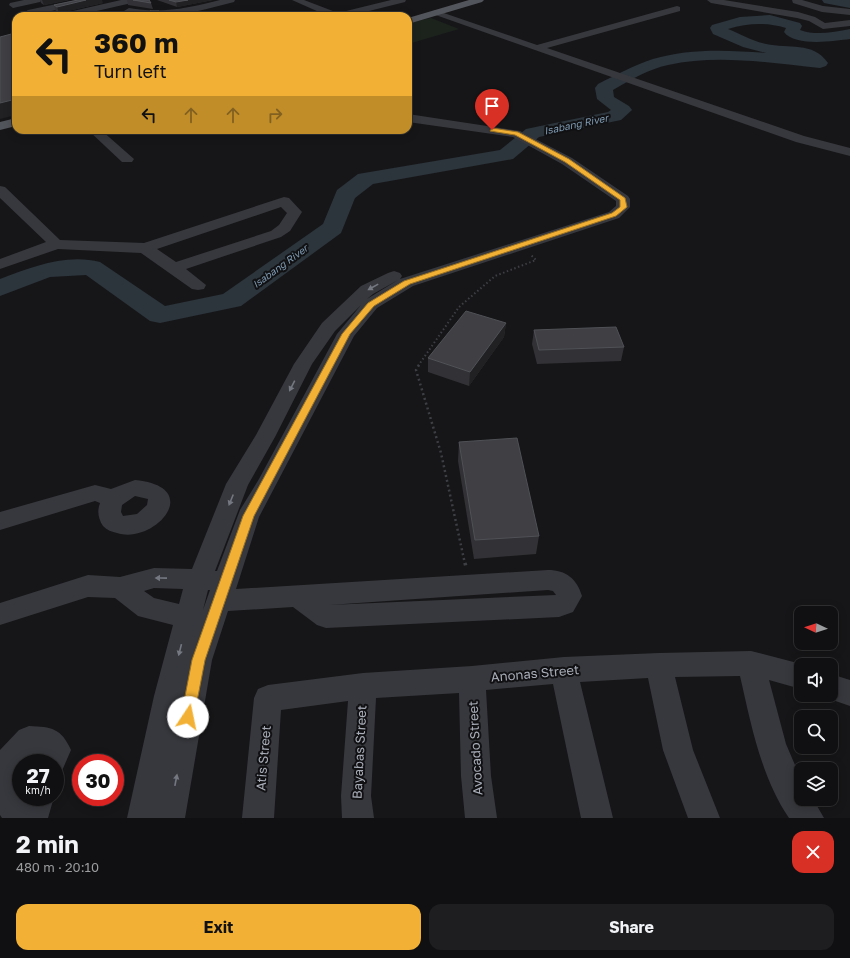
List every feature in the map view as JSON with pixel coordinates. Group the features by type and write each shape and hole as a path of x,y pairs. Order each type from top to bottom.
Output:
{"main road":[{"path":"412,20 479,0"},
{"path":"0,126 12,123"}],"street":[{"path":"25,12 13,5 38,0"},
{"path":"42,12 88,0"},
{"path":"80,12 133,0"},
{"path":"170,12 187,10 231,0"},
{"path":"296,0 327,12"},
{"path":"353,12 402,0"},
{"path":"711,0 755,5 807,17 823,26 850,23"},
{"path":"755,5 768,1"},
{"path":"794,1 822,9 848,12"},
{"path":"125,12 163,4"},
{"path":"315,7 328,4"},
{"path":"537,48 677,10"},
{"path":"129,11 133,12"},
{"path":"807,17 848,12"},
{"path":"435,13 800,139 850,152"},
{"path":"412,119 521,138"},
{"path":"169,818 198,660 211,606 200,579 237,484 265,437 303,364 328,327 367,290 410,269 510,245 614,215 623,207 623,199 567,161 521,138 489,132 412,123"},
{"path":"99,134 127,159"},
{"path":"0,190 56,244"},
{"path":"1,262 56,244 145,248 284,201 295,212 285,228 276,234 174,268"},
{"path":"143,818 168,696 211,606 248,516 346,334 371,304 407,282 510,245"},
{"path":"145,248 198,285"},
{"path":"313,350 336,354"},
{"path":"0,521 95,493 114,498"},
{"path":"0,614 88,586 120,588 154,578 200,579"},
{"path":"200,579 211,606"},
{"path":"120,588 148,608 211,606 297,596 554,580 565,586 569,596 564,604 559,606 326,617 297,596"},
{"path":"751,663 769,737 797,804 808,818"},
{"name":"Anonas Street","path":"268,698 363,686 472,679 564,670 659,665 751,663 794,674"},
{"path":"659,665 678,750 704,818"},
{"path":"564,670 597,818"},
{"name":"Avocado Street","path":"472,679 476,776 481,818"},
{"name":"Bayabas Street","path":"358,818 356,796 363,686"},
{"path":"838,690 850,694"},
{"name":"Atis Street","path":"258,818 268,698"},
{"path":"16,754 29,740 48,741 56,750 54,754"},
{"path":"12,758 2,792 12,806"},
{"path":"12,806 21,818"},
{"path":"32,818 36,806"}],"path":[{"path":"470,585 442,453 416,370 459,306 495,276 536,260 510,245"}],"shaded area":[{"path":"431,18 459,29 412,43 412,22"}],"building":[{"path":"78,0 86,0 57,7 54,5"},
{"path":"133,0 149,0 151,3"},
{"path":"169,0 188,0 176,2"},
{"path":"12,34 12,100 0,103 0,37"},
{"path":"466,311 506,323 470,372 428,358"},
{"path":"616,327 624,347 539,350 534,330"},
{"path":"517,438 539,536 475,540 459,442"}],"waterway":[{"name":"Isabang River","path":"829,0 850,4"},
{"name":"Isabang River","path":"0,288 46,270 91,267 160,315 232,300 333,228 345,195 366,179 506,155 533,133 614,116 623,110 606,99 604,88 643,68 660,62 686,57 724,56 820,63 815,57 803,52 762,48 718,31 717,28 740,21 770,19 795,26 792,32 806,37 828,37 850,34"}],"route":[{"path":"188,717 198,660 248,516 267,484 346,334 371,304 407,282 614,215 623,207 623,199 567,161 530,140 516,134 492,130"}]}
